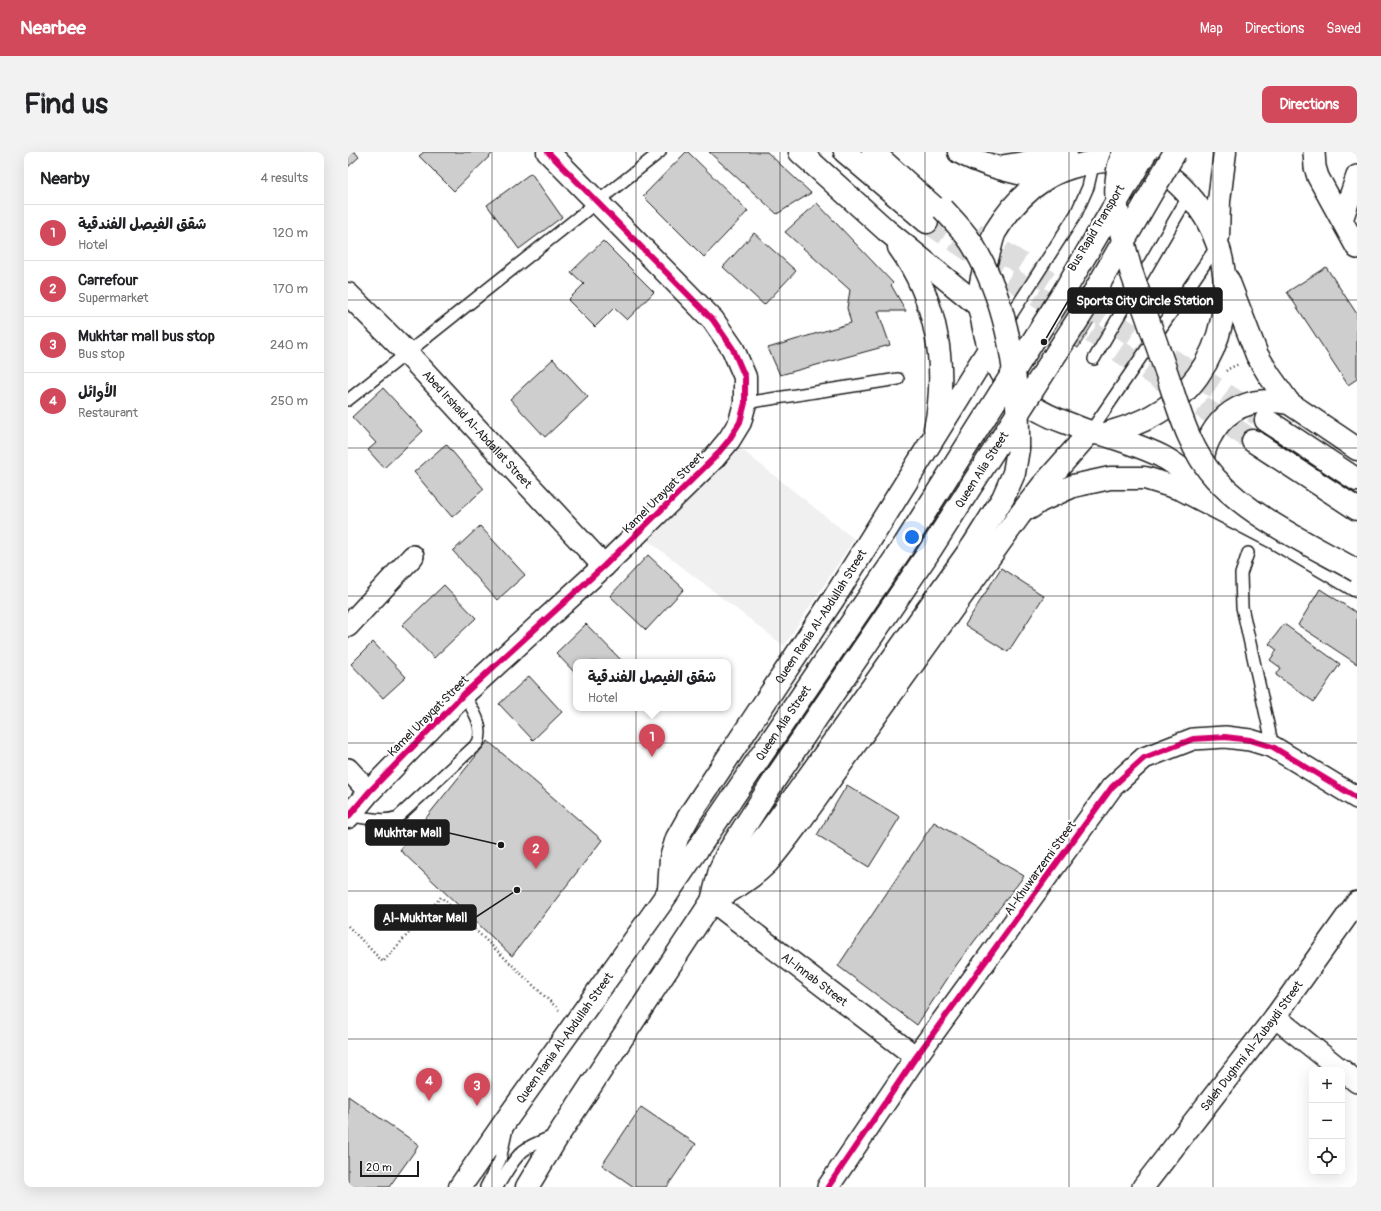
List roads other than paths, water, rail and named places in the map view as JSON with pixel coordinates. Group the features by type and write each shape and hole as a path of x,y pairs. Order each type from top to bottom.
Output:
{"main road":[{"name":"Kamel Urayqat Street","path":"348,816 369,792 464,694 604,566 714,458 740,422 745,403 745,377 733,349 713,320 548,152"},
{"path":"800,152 886,230 979,306"},
{"path":"845,152 932,216 873,152"},
{"path":"527,1187 559,1134 712,901 768,833 974,544 1003,498 1014,473 1018,449 1019,420 1013,362 1007,333 992,284 981,259 970,241 948,214 882,152"},
{"path":"959,152 971,159 996,168 1044,179"},
{"path":"996,168 1024,163 1066,152"},
{"path":"1124,152 1118,169 1116,197 1124,247 1183,421 1197,454 1216,478 1236,497 1259,515 1357,571"},
{"name":"Queen Alia Street","path":"754,766 905,544 1062,295 1146,152"},
{"name":"Queen Alia Street","path":"712,901 720,870 727,854 775,779 927,555 1080,316 1175,152"},
{"path":"1218,245 1219,201 1225,152"},
{"path":"1276,539 1163,457 1141,447 1049,417 1013,392 995,364 989,349 979,306 980,286 994,234 1015,203 1044,179 1096,157 1119,159 1145,164 1169,177 1189,195 1207,218 1218,245 1223,266 1257,355 1269,375 1289,403 1357,449"},
{"path":"886,230 905,256 921,284 932,314 938,345 941,377 939,409 933,441"},
{"path":"712,901 734,889 751,877 767,862 800,821 1043,484 1096,433 1136,425 1166,409 1191,386 1210,358 1221,328 1225,297 1223,266"},
{"name":"Abed Irshaid Al-Abdallat Street","path":"348,294 408,353 604,566"},
{"name":"Queen Rania Al-Abdullah Street","path":"669,890 671,858 677,838 691,813 834,598 989,349"},
{"path":"1209,491 1205,482 1203,471 1204,451 1213,431 1221,421 1241,406 1252,402 1271,400 1289,403"},
{"path":"1266,420 1357,480"},
{"path":"1253,441 1357,509"},
{"path":"1019,516 1040,501 1074,486 1110,478 1145,478 1181,489 1276,539 1357,586"},
{"name":"Queen Rania Al-Abdullah Street","path":"460,1187 661,903 754,766"}],"street":[{"path":"1314,152 1315,167 1318,177 1357,248"},
{"path":"1342,220 1357,176"},
{"path":"348,626 413,556"},
{"name":"Al-Khuwarzemi Street","path":"828,1187 916,1057 1112,787 1144,758 1193,738 1225,736 1250,740 1274,747 1357,798"},
{"path":"348,769 369,792"},
{"name":"Al-Innab Street","path":"712,901 916,1057"},
{"name":"Saleh Dughmi Al-Zubaydi Street","path":"1143,1187 1275,1017 1357,902"},
{"path":"1275,1017 1338,1067"},
{"path":"1345,1072 1357,1082"}],"lane":[{"path":"348,400 660,152"},
{"path":"989,349 1076,214 1088,187 1096,157"},
{"name":"Bus Rapid Transport","path":"1013,392 1132,192 1138,185 1147,182 1153,183 1189,195"},
{"path":"1094,359 1189,195"},
{"path":"1096,433 1218,245"},
{"path":"745,403 898,379"},
{"path":"1248,554 1241,574 1242,607 1274,747"},
{"path":"348,816 384,820 391,820 398,817 478,743 481,737 479,723 464,694"},
{"path":"486,1187 500,1160 506,1138 509,1116"},
{"path":"497,1187 513,1163 524,1150 559,1134"}],"tunnel":[{"path":"927,222 1253,441"},
{"path":"975,234 1258,415"}],"place":[{"name":"Sports City Circle Station","path":"1044,342"},
{"name":"شقق الفيصل الفندقية","path":"652,757"},
{"name":"Mukhtar Mall","path":"501,845"},
{"name":"Carrefour","path":"536,869"},
{"name":"ِAl-Mukhtar Mall","path":"517,890"},
{"name":"الأوائل","path":"429,1101"},
{"name":"Mukhtar mall bus stop","path":"477,1106"}]}
